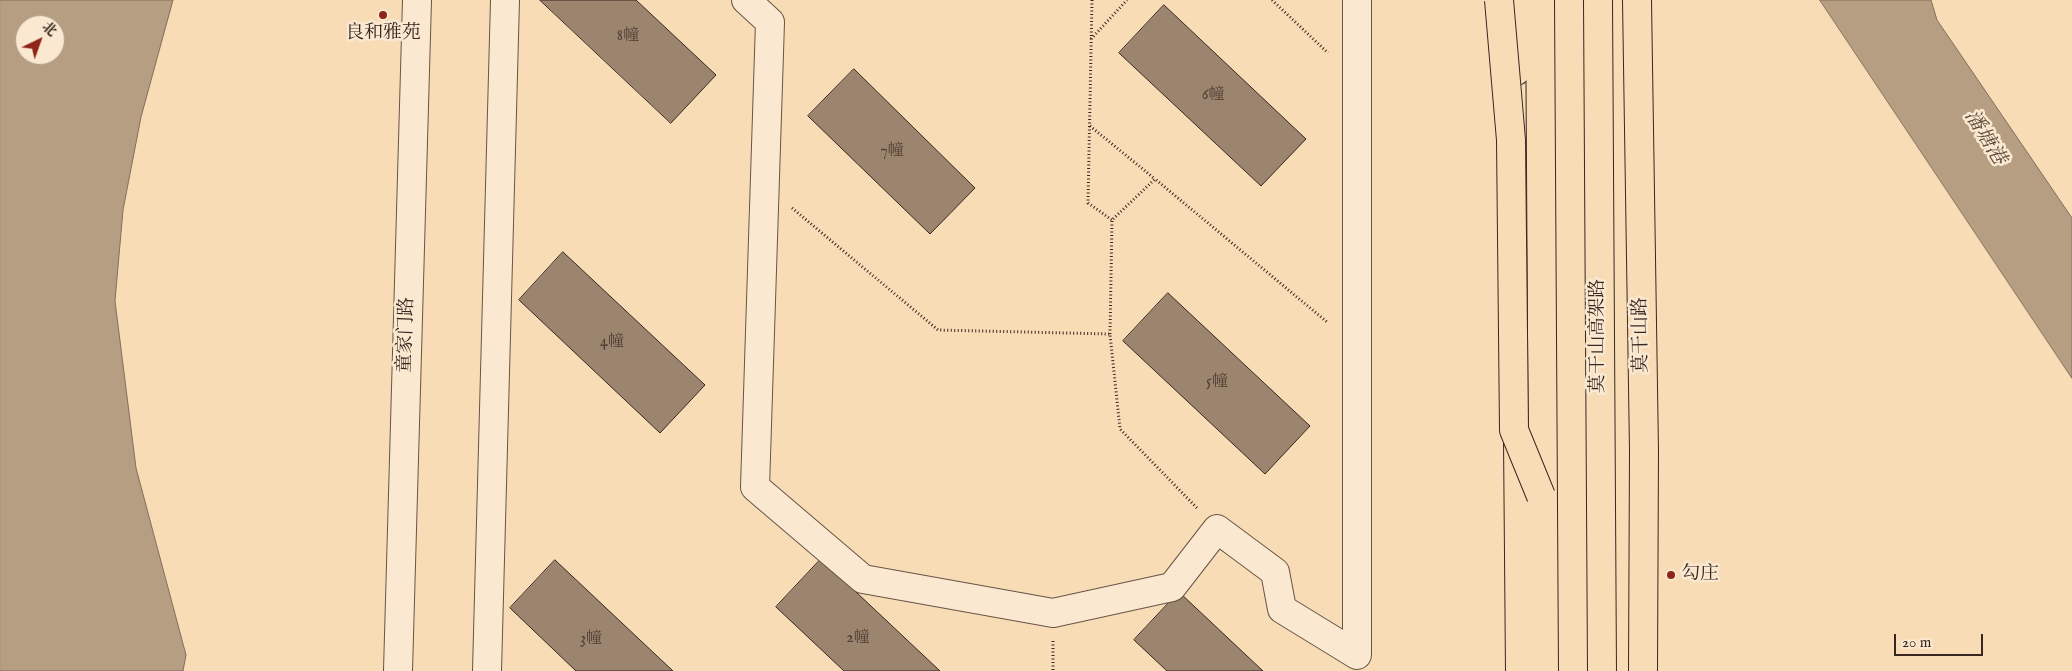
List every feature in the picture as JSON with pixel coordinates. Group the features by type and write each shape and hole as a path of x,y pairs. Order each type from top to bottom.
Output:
{"main road":[{"path":"1498,0 1511,140 1514,430 1541,496"},
{"path":"1516,0 1520,671"},
{"path":"1540,0 1541,496 1544,671"},
{"name":"莫干山高架路","path":"1598,0 1602,671"},
{"path":"1598,118 1617,0"},
{"name":"莫干山路","path":"1637,0 1644,451 1643,671"}],"street":[{"name":"童家门路","path":"398,671 417,0"},
{"path":"487,671 506,0"},
{"path":"746,0 770,22 755,487 863,579 1053,613 1172,587 1217,528 1275,572 1282,609 1357,655 1357,0"}],"path":[{"path":"1092,0 1088,203 1112,220"},
{"path":"1091,39 1128,0"},
{"path":"1272,0 1357,80"},
{"path":"1090,126 1357,346"},
{"path":"1155,179 1112,220 1110,334 1120,429 1217,528"},
{"path":"765,185 938,330 1110,334"}],"water":[{"path":"0,0 173,0 141,117 123,210 115,301 136,468 186,655 183,671 0,671"},
{"name":"潘塘港","path":"1820,0 1931,0 1937,20 2072,218 2072,378"}],"building":[{"path":"540,0 636,0 716,75 671,123"},
{"path":"1164,5 1306,139 1261,186 1119,53"},
{"path":"854,69 975,188 930,234 808,116"},
{"path":"563,252 705,385 660,433 519,300"},
{"path":"1168,293 1310,426 1265,474 1123,341"},
{"path":"821,559 940,671 844,671 776,607"},
{"path":"555,560 673,671 576,671 510,608"},
{"path":"1179,592 1263,671 1167,671 1134,640"}],"place":[{"name":"良和雅苑","path":"383,15"},
{"name":"勾庄","path":"1671,575"}]}
